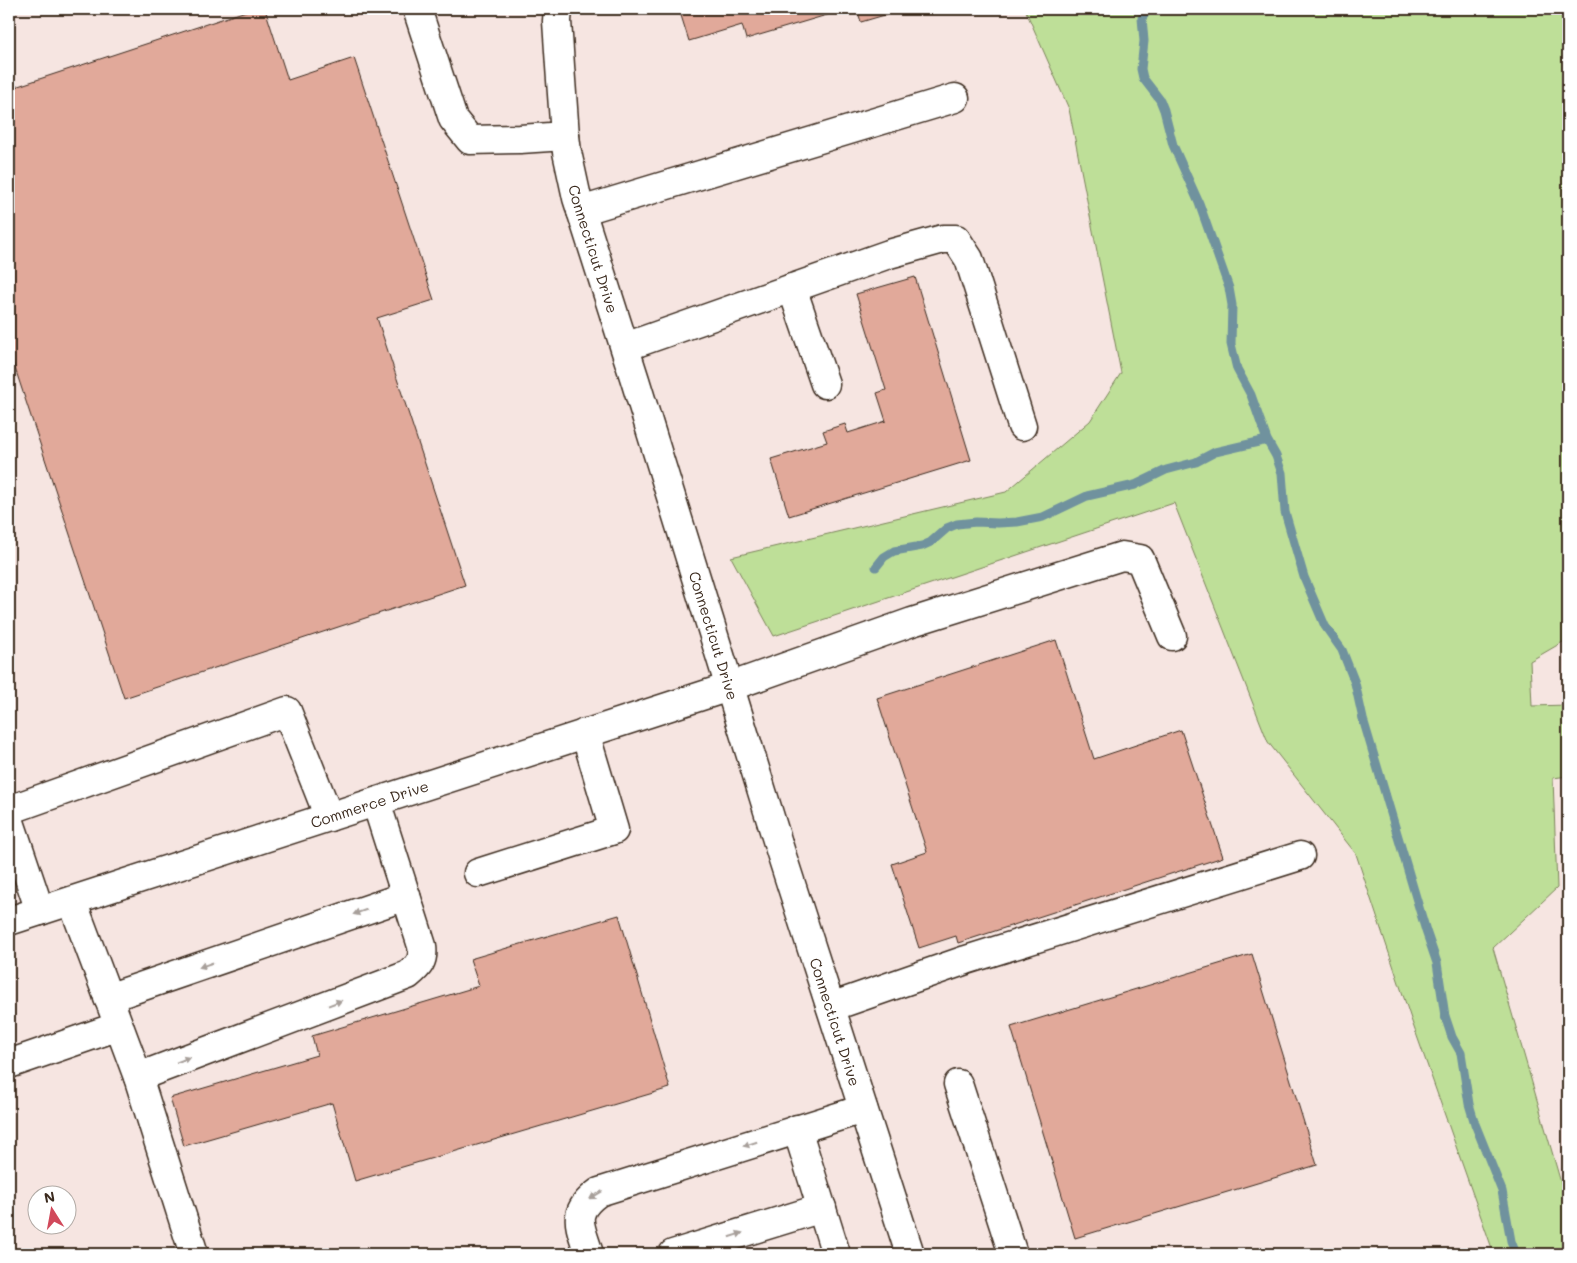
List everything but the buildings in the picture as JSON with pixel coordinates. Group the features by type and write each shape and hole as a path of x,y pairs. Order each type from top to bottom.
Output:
{"street":[{"path":"417,9 453,119 470,140 565,136"},
{"name":"Connecticut Drive","path":"558,9 558,39 565,136 581,211 625,347 781,853 910,1254"},
{"path":"581,211 955,98"},
{"path":"625,347 889,254 943,239 956,239 969,259 1022,426"},
{"path":"792,288 825,384"},
{"name":"Commerce Drive","path":"9,922 729,687 912,622 1122,556 1140,559 1172,636"},
{"path":"9,810 287,711 329,817"},
{"path":"478,873 614,830 585,733"},
{"path":"138,1077 408,975 418,967 424,956 422,946 376,802"},
{"path":"9,819 40,911"},
{"path":"832,1007 966,960 1300,856"},
{"path":"108,998 406,896"},
{"path":"72,901 138,1077 194,1254"},
{"path":"9,1064 118,1026"},
{"path":"958,1084 1012,1254"},
{"path":"589,1254 580,1225 580,1213 586,1201 599,1192 863,1109"},
{"path":"797,1129 836,1254"},
{"path":"673,1254 822,1208"}],"shaded area":[{"path":"9,9 1568,9 1568,1254 9,1254"}],"green space":[{"path":"1025,9 1568,9 1568,639 1530,661 1532,706 1568,705 1568,776 1553,778 1557,888 1493,948 1568,1207 1568,1254 1494,1254 1411,1019 1356,854 1268,742 1174,503 774,636 731,557 1006,492 1090,421 1121,373 1069,109"}],"waterway":[{"path":"1148,9 1142,18 1144,41 1141,69 1143,78 1160,100 1173,145 1199,203 1229,288 1232,305 1231,344 1237,369 1251,395 1267,440 1276,456 1282,473 1285,512 1304,577 1325,626 1342,650 1355,683 1363,719 1437,963 1445,1016 1452,1037 1461,1053 1469,1104 1502,1191 1511,1241 1516,1254"},
{"path":"876,567 884,557 894,551 922,546 931,542 947,528 957,524 1017,522 1043,517 1087,496 1135,485 1166,470 1196,462 1215,452 1267,440"}]}
